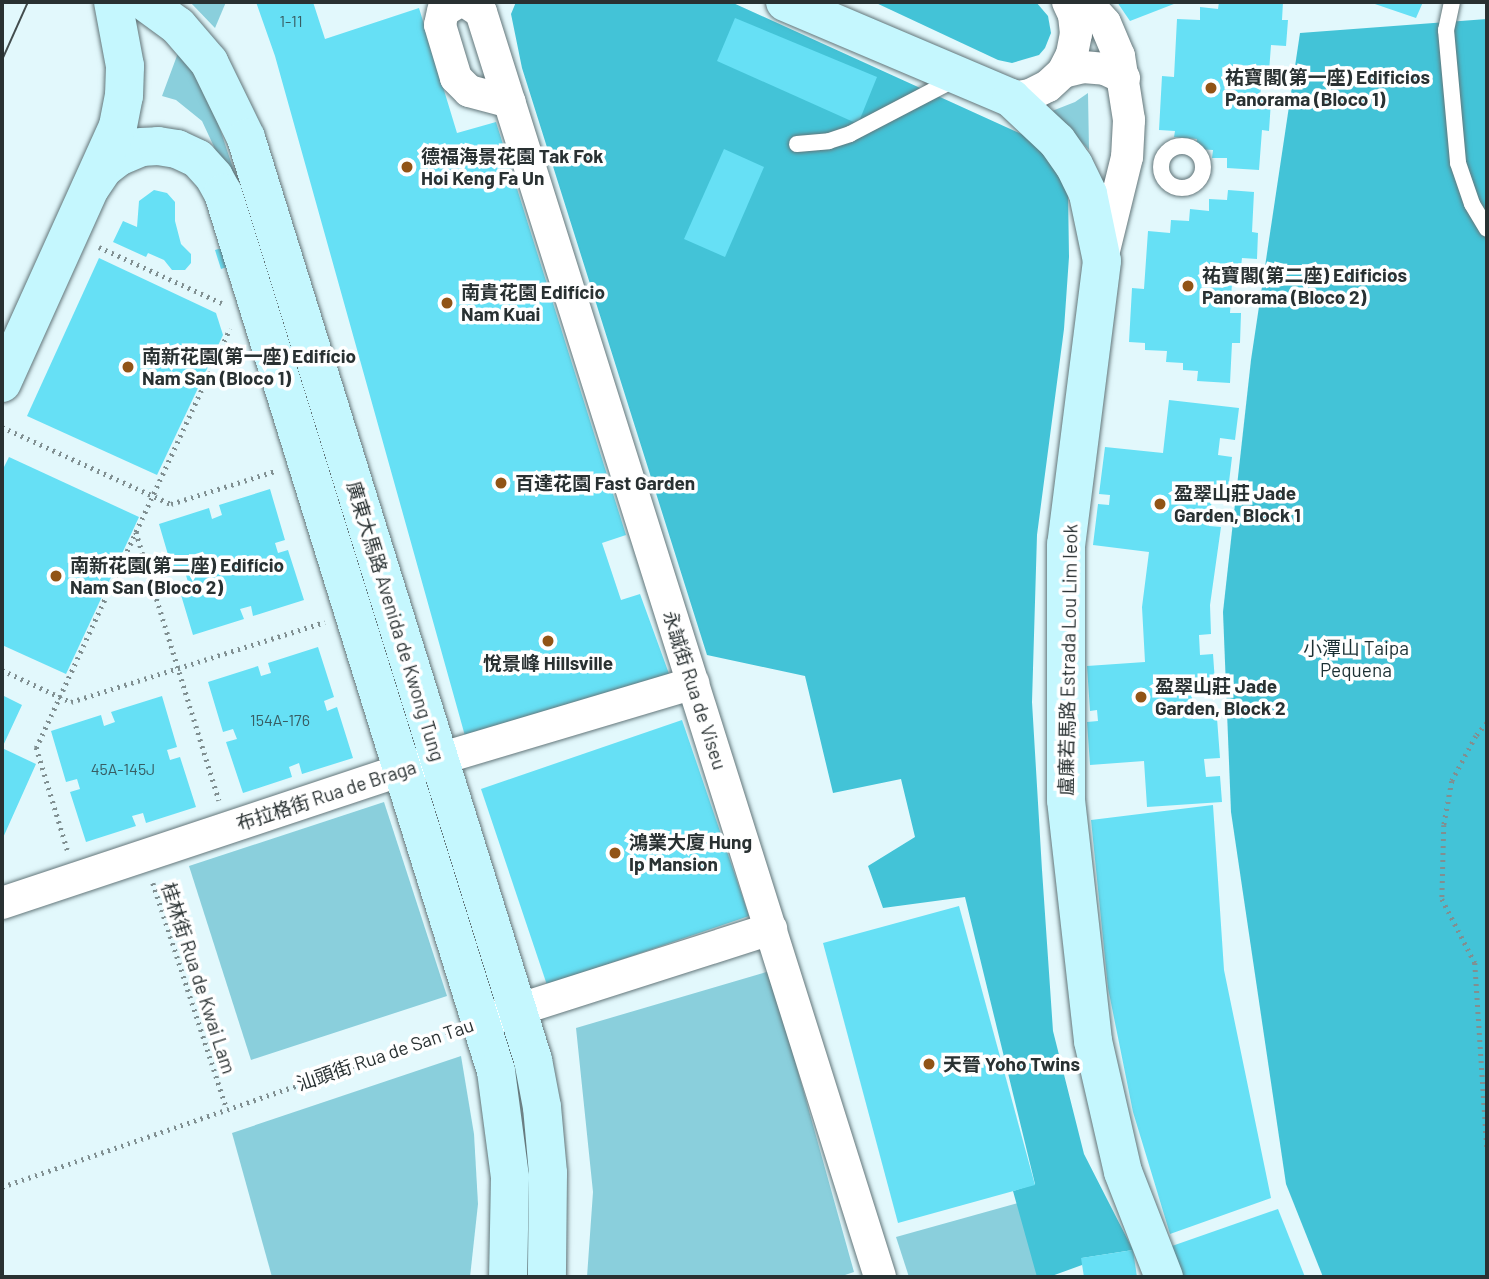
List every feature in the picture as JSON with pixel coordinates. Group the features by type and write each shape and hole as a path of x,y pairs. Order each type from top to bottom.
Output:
{"main road":[{"path":"2,383 113,140 124,96 124,51 113,2"},
{"name":"廣東大馬路 Avenida de Kwong Tung","path":"145,2 178,26 209,62 246,138 537,1074 546,1140 549,1206 547,1277"},
{"name":"盧廉若馬路 Estrada Lou Lim Ieok","path":"785,2 1011,98 1057,141 1080,178 1096,224 1102,261 1066,544 1066,800 1093,1041 1123,1172 1164,1277"},
{"name":"廣東大馬路 Avenida de Kwong Tung","path":"91,187 109,164 135,149 164,146 193,156 211,172 220,187 244,297 306,461 499,1085 507,1145 511,1227 508,1277"}],"street":[{"path":"1063,72 1072,54 1076,34 1074,15 1068,2"},
{"path":"1086,2 1105,23 1124,78 1129,120 1144,160 1102,261"},
{"name":"永誠街 Rua de Viseu","path":"510,102 465,89 456,78 440,25 443,11 473,4 510,102 880,1277"},
{"path":"1011,98 1039,90 1063,72 1083,67 1105,69 1124,78"},
{"path":"1080,178 1098,170 1114,157 1124,140 1129,120"},
{"name":"布拉格街 Rua de Braga","path":"2,903 439,758 693,683"},
{"name":"汕頭街 Rua de San Tau","path":"480,1021 771,929"}],"lane":[{"path":"1452,2 1446,30 1458,163 1472,204 1487,229"},
{"path":"797,144 829,141 850,134 960,76"}],"path":[{"path":"70,234 244,297 36,748 76,878"},
{"path":"2,427 171,504 306,461"},
{"path":"136,532 228,828"},
{"path":"2,670 71,702 353,613"},
{"path":"1487,723 1476,736 1452,781 1444,825 1442,899 1475,963 1487,1149"},
{"name":"桂林街 Rua de Kwai Lam","path":"144,855 227,1109"},
{"name":"汕頭街 Rua de San Tau","path":"2,1187 480,1021"}],"shaded area":[{"path":"190,2 226,2 215,28"},
{"path":"178,53 207,90 397,660 291,389 216,151 202,121 176,100 162,96"},
{"path":"1088,93 1089,150 1052,111 1075,102"},
{"path":"384,802 447,996 251,1060 189,866"},
{"path":"770,971 854,1272 839,1277 587,1277 593,1192 576,1028"},
{"path":"461,1056 474,1134 478,1204 470,1277 272,1277 232,1133"},
{"path":"1029,1200 1053,1277 909,1277 896,1237"}],"green space":[{"path":"516,2 731,2 1028,137 1051,159 1068,192 1069,257 1064,329 1037,535 1032,702 1042,870 1053,1031 1084,1154 1133,1250 1082,1258 1082,1265 1049,1277 1037,1277 1013,1191 1035,1184 965,897 883,908 868,866 915,837 901,779 833,793 805,676 707,655 522,68 511,14"},
{"path":"874,2 1036,2 1048,16 1051,33 1039,55 1012,63 998,60"},
{"name":"小潭山 Taipa Pequena","path":"1487,19 1487,1277 1323,1277 1286,1184 1231,812 1223,612 1251,360 1300,33"}],"building":[{"path":"256,2 313,2 325,39 419,8 457,133 496,122 626,535 602,543 621,600 640,594 672,682 467,743 275,56"},
{"path":"1117,2 1179,2 1130,21"},
{"name":"祐寶閣(第一座) Edificios Panorama (Bloco 1)","path":"1219,2 1283,2 1282,20 1288,20 1286,46 1271,45 1269,72 1262,72 1260,100 1271,101 1269,131 1262,130 1259,170 1227,168 1227,158 1212,158 1213,150 1196,149 1197,139 1174,137 1175,131 1159,130 1162,76 1174,77 1177,19 1200,20 1200,7 1218,9"},
{"path":"1369,2 1423,2 1416,18"},
{"path":"735,18 877,77 858,124 717,61"},
{"path":"724,149 764,167 725,257 684,239"},
{"path":"154,190 167,193 175,202 175,221 181,244 191,254 191,263 185,270 172,270 164,260 148,253 146,257 113,242 123,221 137,227 139,201"},
{"name":"祐寶閣(第二座) Edificios Panorama (Bloco 2)","path":"1228,190 1254,192 1252,232 1258,233 1257,259 1242,258 1239,285 1232,284 1230,313 1241,313 1240,343 1232,343 1230,383 1197,381 1198,371 1183,370 1183,363 1166,362 1167,351 1145,350 1145,343 1129,342 1132,288 1144,289 1148,231 1170,233 1171,220 1189,221 1190,209 1209,211 1209,199 1227,200"},
{"path":"228,246 233,265 221,269 215,250"},
{"name":"南新花園(第一座) Edifício Nam San (Bloco 1)","path":"99,258 216,313 223,335 157,475 27,416"},
{"path":"1169,400 1239,408 1235,440 1220,438 1218,455 1232,457 1227,499 1212,497 1209,526 1221,527 1210,605 1211,634 1199,635 1200,655 1213,654 1215,682 1191,683 1193,719 1217,718 1220,758 1204,759 1206,777 1220,776 1222,802 1147,807 1144,761 1090,765 1087,722 1098,721 1097,710 1090,711 1087,666 1145,662 1142,607 1149,552 1093,545 1098,504 1109,505 1110,495 1099,494 1105,447 1163,453"},
{"name":"南新花園(第二座) Edifício Nam San (Bloco 2)","path":"9,457 139,517 66,674 2,645 2,471"},
{"path":"270,489 285,540 275,543 278,553 288,550 304,600 253,616 251,606 240,609 244,619 193,635 178,585 188,582 185,572 174,575 159,524 209,508 212,519 222,515 219,505"},
{"path":"318,647 334,697 324,701 327,711 337,707 353,758 302,774 299,763 289,767 292,777 243,793 226,742 237,739 233,729 223,732 208,682 258,666 261,676 271,673 268,663"},
{"path":"2,695 22,705 2,748"},
{"path":"162,696 177,747 167,750 170,760 180,757 196,807 146,823 143,813 132,816 136,826 86,842 70,792 80,789 77,779 66,782 51,731 101,715 104,726 115,722 111,712"},
{"name":"鴻業大廈 Hung Ip Mansion","path":"682,720 749,916 547,985 481,789"},
{"path":"2,748 36,764 2,840"},
{"path":"1213,805 1224,970 1271,1198 1170,1234 1133,1112 1108,988 1091,820"},
{"name":"天晉 Yoho Twins","path":"959,906 1035,1185 898,1223 823,943"},
{"path":"1278,1209 1305,1277 1184,1277 1172,1246"},
{"path":"1133,1250 1137,1277 1084,1277 1081,1258"}],"tram line":[{"path":"2,60 28,2"}],"place":[{"name":"祐寶閣(第一座) Edificios Panorama (Bloco 1)","path":"1211,88"},
{"name":"德福海景花園 Tak Fok Hoi Keng Fa Un","path":"407,167"},
{"name":"祐寶閣(第二座) Edificios Panorama (Bloco 2)","path":"1188,286"},
{"name":"南貴花園 Edifício Nam Kuai","path":"447,303"},
{"name":"南新花園(第一座) Edifício Nam San (Bloco 1)","path":"128,367"},
{"name":"百達花園 Fast Garden","path":"501,483"},
{"name":"盈翠山莊 Jade Garden, Block 1","path":"1160,504"},
{"name":"南新花園(第二座) Edifício Nam San (Bloco 2)","path":"56,576"},
{"name":"悅景峰 Hillsville","path":"548,641"},
{"name":"盈翠山莊 Jade Garden, Block 2","path":"1141,697"},
{"name":"鴻業大廈 Hung Ip Mansion","path":"615,853"},
{"name":"天晉 Yoho Twins","path":"929,1064"}]}
